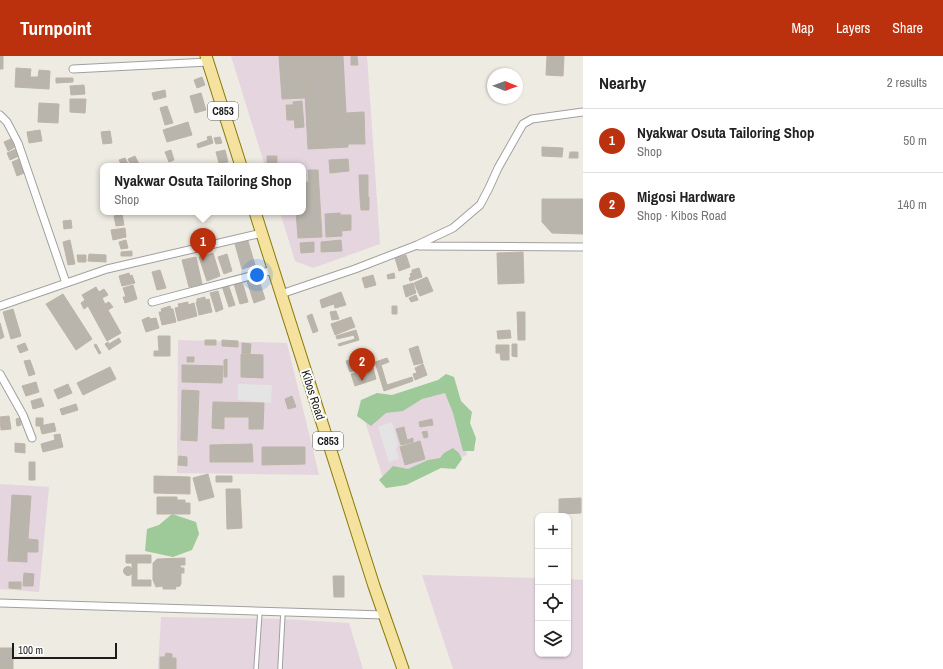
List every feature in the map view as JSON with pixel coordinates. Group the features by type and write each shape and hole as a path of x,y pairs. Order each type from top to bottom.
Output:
{"main road":[{"name":"C853","path":"207,59 240,163"},
{"name":"Kibos Road","path":"256,215 402,669"}],"street":[{"path":"73,69 207,59"},
{"path":"281,294 417,246 453,228 480,206 498,168 524,124 528,120 583,112"},
{"path":"0,115 6,122 18,143 66,283"},
{"path":"0,306 108,269 262,233"},
{"path":"417,246 583,247"},
{"path":"152,302 273,270"},
{"path":"0,374 23,415 32,438"},
{"path":"0,603 384,615"}],"lane":[{"path":"256,669 260,611"},
{"path":"280,669 283,612"}],"shaded area":[{"path":"231,56 367,56 380,244 313,268 295,261 281,215 306,215 306,163 264,163"},
{"path":"178,340 287,343 319,475 177,473"},
{"path":"238,384 272,385 271,403 238,400"},
{"path":"450,388 467,455 386,488 365,421"},
{"path":"392,422 398,445 396,449 399,459 389,462 378,427"},
{"path":"0,484 49,487 39,592 0,589"},
{"path":"422,575 535,578 535,657 571,657 571,579 583,580 583,669 453,669"},
{"path":"161,617 283,619 349,623 363,669 158,669"}],"green space":[{"path":"446,374 454,377 461,401 472,412 470,423 476,438 474,451 463,451 453,413 445,393 422,399 403,411 386,413 371,426 357,416 361,400 377,393 392,395 438,380"},
{"path":"453,448 459,453 462,459 455,469 441,468 406,485 386,488 379,480 393,466 408,469 428,460 440,458 444,453"},
{"path":"172,514 196,522 199,534 192,550 173,557 145,551 147,529 159,525"}],"building":[{"path":"0,56 3,56 3,69 0,69"},
{"path":"279,56 303,56 305,98 282,99"},
{"path":"303,56 324,56 329,148 308,149"},
{"path":"324,56 343,56 346,113 364,112 365,144 348,144 348,147 329,148"},
{"path":"351,56 357,56 358,65 351,65"},
{"path":"547,56 564,56 563,76 546,75"},
{"path":"16,68 31,69 30,77 38,77 39,70 50,71 49,89 15,87"},
{"path":"202,77 205,85 197,88 194,80"},
{"path":"56,78 73,78 73,82 56,83"},
{"path":"84,85 85,94 71,95 70,86"},
{"path":"165,90 166,97 154,100 152,93"},
{"path":"201,93 206,110 195,113 190,96"},
{"path":"70,99 86,99 85,113 70,112"},
{"path":"302,101 304,127 295,128 293,102"},
{"path":"39,103 59,104 58,123 38,122"},
{"path":"286,105 293,105 294,120 287,120"},
{"path":"167,106 173,123 165,125 160,108"},
{"path":"188,122 192,135 167,142 163,130"},
{"path":"40,130 42,141 29,143 27,132"},
{"path":"110,131 112,143 103,144 101,132"},
{"path":"211,136 213,143 198,148 197,144 208,140 207,137"},
{"path":"220,137 222,143 216,144 214,138"},
{"path":"11,139 15,147 8,151 4,142"},
{"path":"542,147 563,148 562,157 542,156"},
{"path":"16,149 19,156 10,160 7,153"},
{"path":"171,150 174,160 169,162 165,152"},
{"path":"225,150 228,162 219,163 216,152"},
{"path":"570,152 578,152 578,158 569,158"},
{"path":"135,156 138,163 130,163 128,159"},
{"path":"267,156 277,156 277,163 267,163"},
{"path":"125,158 128,163 120,163 119,160"},
{"path":"19,159 24,173 17,176 12,162"},
{"path":"348,159 349,171 330,173 329,160"},
{"path":"308,170 318,170 322,237 298,238 296,215 306,215 306,182 309,182"},
{"path":"359,175 368,175 368,197 360,198"},
{"path":"369,197 369,210 361,210 360,198"},
{"path":"542,199 583,199 583,234 552,233 542,222"},
{"path":"340,213 342,236 326,237 325,214"},
{"path":"122,215 124,225 116,226 114,216"},
{"path":"341,215 351,215 351,230 341,231"},
{"path":"71,220 72,228 64,229 63,221"},
{"path":"125,228 126,237 113,240 111,230"},
{"path":"70,240 75,264 68,265 63,242"},
{"path":"126,240 128,248 121,249 119,242"},
{"path":"341,240 342,251 321,252 321,242"},
{"path":"248,241 255,265 242,269 235,244"},
{"path":"314,242 314,252 301,253 300,243"},
{"path":"132,251 132,256 121,256 121,252"},
{"path":"523,252 524,283 498,284 497,253"},
{"path":"213,253 220,276 207,281 199,257"},
{"path":"89,254 106,255 106,262 88,261"},
{"path":"227,254 232,271 224,274 218,257"},
{"path":"77,255 86,255 86,262 78,262"},
{"path":"406,255 410,267 399,271 395,258"},
{"path":"196,257 202,284 189,287 182,260"},
{"path":"419,268 422,277 410,281 409,278 411,277 410,274 412,273 412,270"},
{"path":"160,270 166,288 157,290 152,272"},
{"path":"129,273 130,276 132,275 135,283 122,286 119,276"},
{"path":"394,273 395,278 388,279 387,275"},
{"path":"373,275 376,285 365,288 362,278"},
{"path":"258,277 265,299 254,303 247,281"},
{"path":"427,277 433,291 420,296 414,283"},
{"path":"242,281 248,302 240,304 234,284"},
{"path":"413,283 416,293 406,297 403,286"},
{"path":"228,284 235,305 229,307 222,286"},
{"path":"133,285 137,299 125,303 123,297 126,297 123,288"},
{"path":"96,287 99,292 104,289 108,295 102,298 105,304 109,302 113,307 108,310 121,333 107,341 88,306 84,309 81,303 85,300 82,295"},
{"path":"218,291 223,309 216,312 210,293"},
{"path":"341,292 346,305 335,308 334,304 322,308 320,300"},
{"path":"63,294 92,339 76,350 46,304"},
{"path":"416,295 418,300 411,302 409,298"},
{"path":"205,297 205,300 209,299 212,312 199,315 196,302 197,299"},
{"path":"188,302 188,305 194,303 197,316 178,321 175,308 179,307 178,304"},
{"path":"170,306 171,309 173,309 176,322 162,325 159,312 162,312 161,309"},
{"path":"392,306 397,306 397,314 392,314"},
{"path":"13,309 21,336 11,339 3,312"},
{"path":"336,311 339,319 332,320 330,312"},
{"path":"517,312 525,312 525,340 518,340"},
{"path":"312,314 318,331 313,333 307,316"},
{"path":"149,317 150,319 156,318 159,328 146,332 142,320"},
{"path":"351,317 355,327 335,335 331,324"},
{"path":"0,323 4,337 0,339"},
{"path":"356,330 359,340 339,346 338,344 355,339 354,335 337,339 336,336"},
{"path":"510,330 511,338 498,339 497,331"},
{"path":"158,336 170,336 170,356 154,356 154,351 159,351"},
{"path":"119,338 121,342 109,350 105,344 108,342 109,344"},
{"path":"205,340 216,340 216,345 205,345"},
{"path":"222,340 238,341 238,347 222,346"},
{"path":"25,343 28,350 20,353 17,346"},
{"path":"242,343 251,344 250,354 242,353"},
{"path":"96,344 101,353 99,354 94,345"},
{"path":"512,344 517,344 517,357 512,356"},
{"path":"496,345 509,345 509,360 501,360 500,353 496,353"},
{"path":"418,346 423,363 414,365 409,349"},
{"path":"241,354 263,355 263,378 241,377"},
{"path":"368,354 371,365 350,372 346,361"},
{"path":"187,357 194,357 194,362 187,362"},
{"path":"387,358 389,362 381,365 387,385 412,377 413,381 384,391 375,362"},
{"path":"227,359 227,377 224,377 224,360"},
{"path":"30,360 35,374 29,376 24,361"},
{"path":"423,364 427,375 415,380 413,374 417,373 415,368"},
{"path":"182,365 223,366 222,383 182,382"},
{"path":"110,367 116,379 83,395 77,383"},
{"path":"373,368 376,379 355,386 351,374"},
{"path":"36,382 39,392 26,396 22,386"},
{"path":"68,384 72,393 58,399 54,390"},
{"path":"182,390 199,391 197,441 181,440"},
{"path":"292,396 296,407 288,409 285,399"},
{"path":"41,398 44,406 33,409 31,401"},
{"path":"213,402 264,403 263,429 249,429 249,417 224,417 224,429 212,428"},
{"path":"76,404 78,410 62,415 60,409"},
{"path":"9,416 11,429 1,430 0,417"},
{"path":"20,418 21,425 17,426 16,419"},
{"path":"36,418 43,418 43,426 36,426"},
{"path":"432,419 433,425 420,427 419,422"},
{"path":"54,423 56,431 42,434 40,426"},
{"path":"404,427 407,440 413,438 413,442 401,445 396,429"},
{"path":"427,431 428,437 424,438 422,432"},
{"path":"60,434 63,447 43,452 41,444 55,440 54,435"},
{"path":"420,441 425,459 405,465 400,447"},
{"path":"15,443 25,444 25,453 15,452"},
{"path":"252,444 253,462 210,462 210,445"},
{"path":"262,447 305,447 305,464 262,465"},
{"path":"179,456 187,457 187,466 178,465"},
{"path":"29,462 35,462 35,480 29,480"},
{"path":"208,474 214,497 199,501 193,478"},
{"path":"154,476 190,477 190,494 154,493"},
{"path":"216,476 232,476 232,482 216,482"},
{"path":"226,489 240,489 242,528 227,529"},
{"path":"12,495 31,496 28,539 38,540 38,552 27,552 27,562 8,561"},
{"path":"157,497 177,497 177,500 185,500 185,503 190,503 190,514 157,514"},
{"path":"581,498 581,513 559,513 559,499"},
{"path":"126,555 151,555 151,563 137,563 137,580 151,580 151,586 132,586 132,563 126,563"},
{"path":"185,558 185,565 180,565 181,568 184,568 184,573 181,573 180,586 175,587 176,589 163,589 163,586 156,587 153,580 153,563 157,559"},
{"path":"128,566 133,571 128,576 123,571"},
{"path":"24,573 34,574 33,586 23,586"},
{"path":"333,576 344,576 344,597 334,597"},
{"path":"9,582 21,582 21,589 9,588"},
{"path":"0,648 13,648 13,669 0,669"},
{"path":"166,653 172,654 172,658 176,658 176,669 160,669 160,657 165,657"}],"place":[{"name":"Nyakwar Osuta Tailoring Shop","path":"203,261"},
{"name":"Migosi Hardware","path":"362,381"}]}
